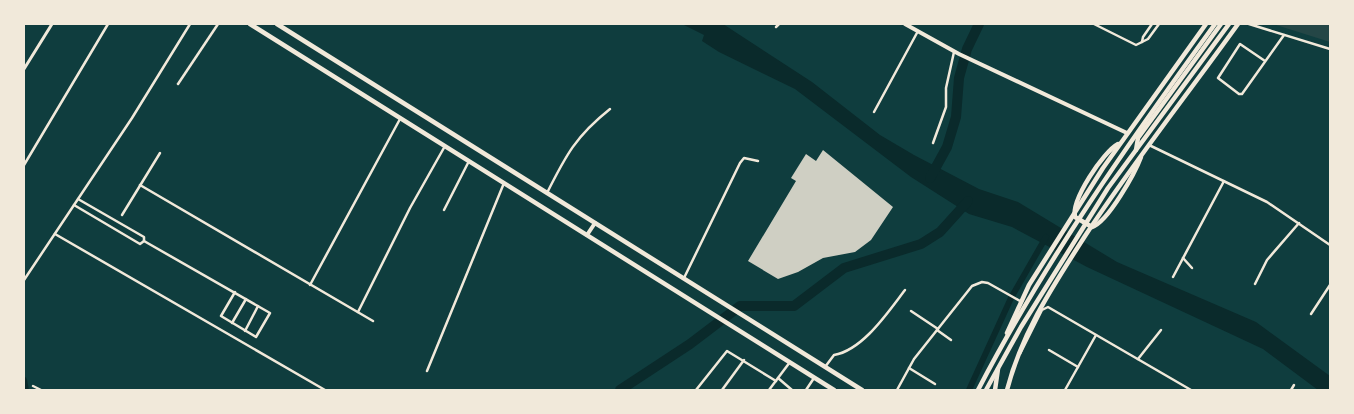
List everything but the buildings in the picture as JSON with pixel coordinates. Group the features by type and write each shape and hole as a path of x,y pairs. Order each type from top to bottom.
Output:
{"main road":[{"path":"250,24 834,390"},
{"path":"277,24 862,390"},
{"path":"905,24 954,52 1127,133"},
{"path":"995,390 1004,343 1020,300 1120,142 1206,24"},
{"path":"978,390 1020,313 1081,216 1138,130 1216,24"},
{"path":"1128,172 1138,138 1221,24"},
{"path":"986,390 1021,326 1108,188 1229,24"},
{"path":"1007,390 1017,356 1037,310 1128,172 1238,24"},
{"path":"1120,142 1106,154 1078,197 1074,208 1075,217 1092,228 1104,218 1131,177 1142,154"},
{"path":"587,235 595,223"}],"street":[{"path":"24,69 52,24"},
{"path":"24,165 108,24"},
{"path":"24,280 146,96 190,24"},
{"path":"178,84 218,24"},
{"path":"1094,24 1133,44 1148,39 1159,24"},
{"path":"1142,42 1143,36 1152,24"},
{"path":"1249,24 1330,49"},
{"path":"874,112 918,31"},
{"path":"1266,61 1240,44 1218,78 1238,94 1242,94 1266,61 1284,35"},
{"path":"933,143 946,107 946,88 954,52"},
{"path":"547,193 563,161 581,134 610,109"},
{"path":"310,285 400,119"},
{"path":"1127,133 1138,138"},
{"path":"1149,145 1267,202 1330,245"},
{"path":"358,312 410,208 445,146"},
{"path":"122,215 160,154"},
{"path":"684,278 740,163 744,158 758,161"},
{"path":"444,210 469,161"},
{"path":"1173,277 1224,181"},
{"path":"427,371 504,184"},
{"path":"140,185 373,321"},
{"path":"78,199 144,237 144,241 235,292 270,313 256,337 221,316 235,292"},
{"path":"74,205 140,244 144,241"},
{"path":"1255,284 1267,260 1299,223"},
{"path":"55,234 325,390"},
{"path":"1183,258 1192,268"},
{"path":"897,390 909,368 972,286 982,282 988,283 1020,300"},
{"path":"1311,314 1330,285"},
{"path":"825,367 834,354 842,353 862,341 883,319 905,290"},
{"path":"232,323 246,299"},
{"path":"244,331 258,306"},
{"path":"1017,356 1025,347 1041,313 1046,308 1191,390"},
{"path":"911,311 951,340"},
{"path":"1138,360 1161,330"},
{"path":"1065,390 1096,335"},
{"path":"1049,350 1078,367"},
{"path":"696,390 727,351 792,390"},
{"path":"722,390 744,360"},
{"path":"769,390 790,362"},
{"path":"909,368 935,384"},
{"path":"806,390 814,378"},
{"path":"1291,390 1294,385"},
{"path":"33,386 41,390"}],"shaded area":[{"path":"682,24 723,24 812,82 880,135 914,155 979,189 1018,202 1117,262 1256,322 1330,376 1330,390 1318,390 1263,349 1087,267 1012,227 969,214 911,177 795,89 719,52 702,41 704,35"},
{"path":"1273,24 1330,24 1330,42"}],"waterway":[{"path":"930,178 947,147 956,117 959,78 967,49 979,24"},
{"path":"620,390 690,344 740,306 794,306 844,268 921,244 940,232 968,201"},
{"path":"969,390 1011,298 1046,237"},
{"path":"24,380 26,390"}]}
